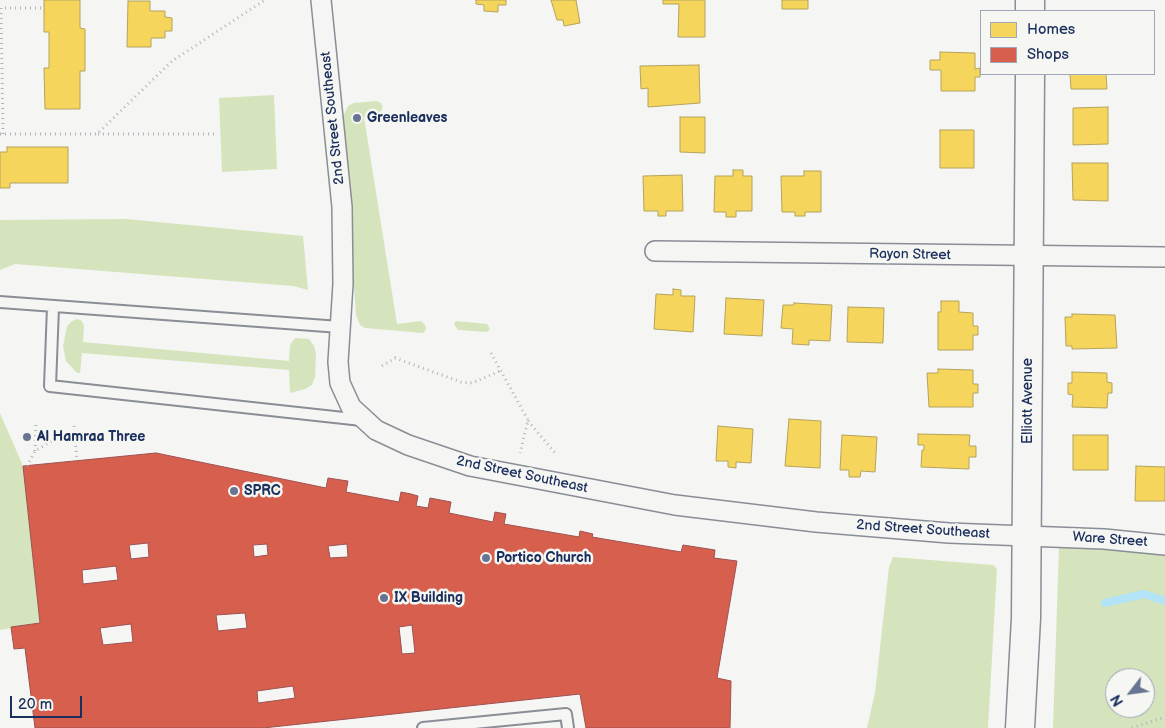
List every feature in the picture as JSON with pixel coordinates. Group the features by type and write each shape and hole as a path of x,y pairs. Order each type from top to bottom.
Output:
{"street":[{"name":"2nd Street Southeast","path":"321,0 342,207 343,284 338,362 340,384 351,407 362,420 376,430 408,445 470,466 657,502 816,522 949,533 1056,537"},
{"name":"Elliott Avenue","path":"1020,728 1026,618 1030,75"},
{"name":"Rayon Street","path":"655,251 1165,257"},
{"name":"Ware Street","path":"1056,537 1165,545"}],"lane":[{"path":"0,302 340,327"},
{"path":"53,307 50,386 362,420"},
{"path":"423,728 566,714 568,728"}],"path":[{"path":"98,134 172,61 265,0"},
{"path":"44,8 0,8 1,134 215,134"},
{"path":"491,353 528,420 556,454"},
{"path":"382,366 395,358 461,382 472,383 500,371"},
{"path":"520,454 528,420"},
{"path":"27,466 35,451 36,422"},
{"path":"74,426 77,461"},
{"path":"35,451 60,436 75,432"},
{"path":"1132,728 1165,718"}],"green space":[{"path":"274,95 277,169 222,172 219,98"},
{"path":"377,101 383,107 380,114 364,117 397,324 421,321 425,325 426,330 423,333 365,328 360,325 356,315 342,118 348,106 354,103"},
{"path":"126,219 303,236 308,290 293,286 15,264 0,270 0,220"},
{"path":"77,319 82,321 84,326 83,342 289,361 290,345 295,338 309,339 314,346 316,354 315,377 312,385 290,393 289,370 82,353 80,373 77,373 66,361 63,346 67,326"},
{"path":"456,321 487,324 490,329 487,332 458,330 454,324"},
{"path":"0,413 23,466 40,623 0,630"},
{"path":"1059,547 1165,553 1165,728 1053,728"},
{"path":"893,557 993,565 997,569 988,728 867,728 875,693 889,567"}],"building: Homes":[{"path":"44,0 80,0 80,28 85,29 85,71 80,71 80,109 45,109 44,68 49,68 49,32 44,32"},
{"path":"476,0 506,0 506,5 498,5 498,12 484,11 484,5 476,4"},
{"path":"551,0 576,0 580,23 564,26 563,20 557,20"},
{"path":"663,0 705,0 705,37 678,37 679,4 663,4"},
{"path":"782,0 808,0 808,9 782,9"},
{"path":"128,1 150,1 150,11 165,11 165,17 172,18 172,31 165,31 165,38 151,38 151,47 127,47"},
{"path":"940,52 975,53 975,69 980,68 980,77 975,77 975,91 941,91 941,70 930,70 930,60 940,60"},
{"path":"699,65 700,103 648,107 648,88 641,89 640,66"},
{"path":"1070,75 1106,75 1107,89 1071,89"},
{"path":"1108,107 1108,144 1073,145 1073,108"},
{"path":"680,117 705,117 705,153 680,152"},
{"path":"940,130 974,130 974,168 940,168"},
{"path":"7,147 68,147 68,183 10,183 10,188 0,188 0,152 7,152"},
{"path":"1072,163 1108,163 1108,201 1073,200"},
{"path":"733,170 743,170 743,176 752,176 752,211 736,211 736,217 726,217 726,212 714,212 715,176 733,176"},
{"path":"804,171 821,171 821,212 805,212 805,216 795,216 795,212 782,212 781,176 804,176"},
{"path":"682,175 683,211 666,211 666,216 658,216 658,211 644,211 643,176"},
{"path":"673,289 681,290 681,296 695,296 693,332 654,329 656,294 673,295"},
{"path":"726,298 764,300 762,336 724,334"},
{"path":"941,301 959,301 959,312 973,313 973,326 978,326 978,335 973,335 973,350 938,350 938,312 941,312"},
{"path":"794,303 832,305 830,341 809,340 809,345 792,344 793,329 781,328 783,305 794,305"},
{"path":"848,307 884,308 883,343 847,342"},
{"path":"1072,314 1115,315 1117,348 1072,349 1072,346 1066,346 1065,317 1072,317"},
{"path":"938,369 973,370 973,384 978,384 978,393 973,393 973,407 929,407 927,373 938,373"},
{"path":"1072,372 1107,373 1107,382 1112,383 1112,393 1108,393 1107,408 1072,407 1073,395 1068,394 1068,383 1072,383"},
{"path":"789,419 821,421 820,468 785,466"},
{"path":"718,426 753,429 751,463 736,462 736,468 728,467 728,461 716,461"},
{"path":"918,434 970,435 969,446 976,446 976,457 969,457 969,469 921,467 924,445 918,445"},
{"path":"842,435 877,437 875,472 861,471 860,477 849,477 849,470 840,470"},
{"path":"1073,435 1108,435 1108,470 1073,470"},
{"path":"1136,466 1165,467 1165,501 1135,501"}],"building: Shops":[{"name":"IX Building","path":"156,453 326,488 328,478 348,481 346,492 399,502 401,492 418,496 416,506 428,508 430,498 451,502 449,513 493,522 495,512 506,514 504,524 579,537 580,531 593,534 592,537 681,552 683,545 715,550 714,558 737,561 717,678 731,681 730,728 586,728 580,694 263,728 35,728 25,648 14,649 11,627 40,623 23,466","holes":["148,543 149,557 131,559 129,545","267,544 268,555 254,557 253,545","347,544 348,557 330,558 328,546","116,566 118,580 83,584 82,570","245,613 247,628 218,631 216,615","131,624 133,642 103,645 100,628","412,625 415,653 402,654 399,627","293,686 295,698 258,703 257,691"]}],"waterway":[{"path":"1105,603 1144,594 1165,601"}],"place":[{"name":"Greenleaves","path":"357,118"},
{"name":"Al Hamraa Three","path":"27,437"},
{"name":"SPRC","path":"234,491"},
{"name":"Portico Church","path":"486,558"},
{"name":"IX Building","path":"384,598"}]}
